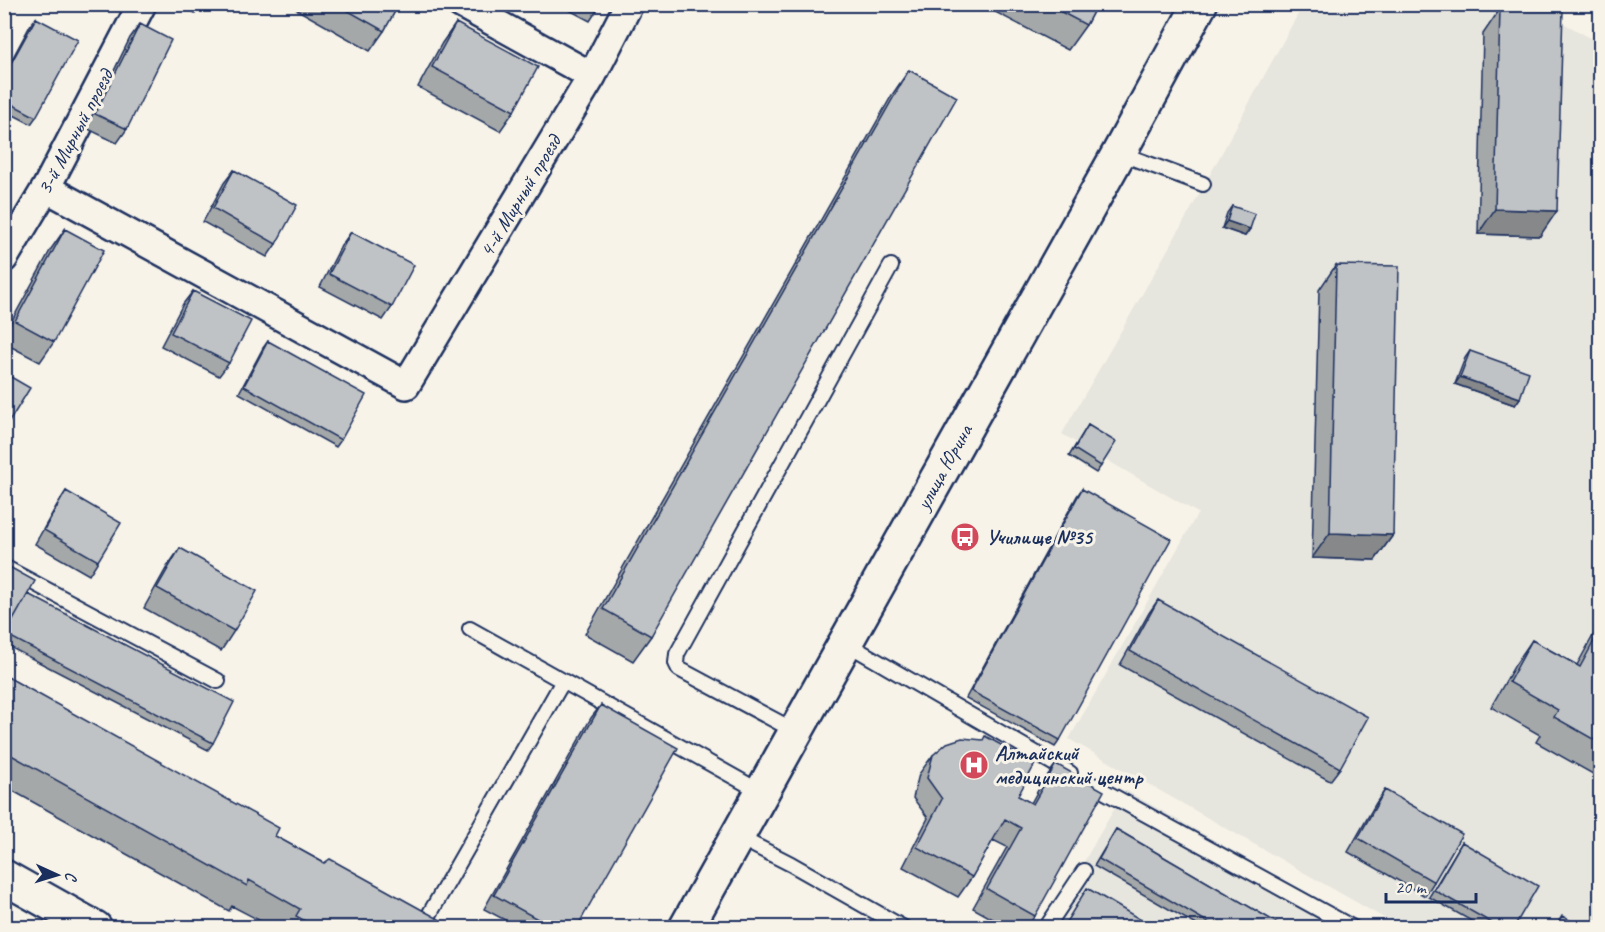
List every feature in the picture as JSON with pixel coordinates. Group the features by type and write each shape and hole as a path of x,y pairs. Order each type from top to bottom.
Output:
{"main road":[{"name":"улица Юрина","path":"686,927 1200,4"},
{"path":"4,877 95,927"}],"street":[{"name":"3-й Мирный проезд","path":"4,258 46,188 142,4"},
{"path":"461,4 592,76"},
{"name":"4-й Мирный проезд","path":"46,188 406,385 592,76 629,4"}],"lane":[{"path":"1119,153 1203,184"},
{"path":"795,731 679,669 676,663 677,654 891,266"},
{"path":"4,567 218,681"},
{"path":"470,629 761,792"},
{"path":"846,643 1069,772 1353,927"},
{"path":"425,922 563,681"},
{"path":"738,837 904,927"},
{"path":"1046,927 1084,871"}],"shaded area":[{"path":"1303,5 1531,5 1592,39 1600,25 1600,927 1400,927 1069,739 1198,513 1062,434 1190,211"},
{"path":"1125,790 1368,927 1046,928"}],"building":[{"path":"336,4 399,4 384,31"},
{"path":"1046,4 1097,4 1086,25"},
{"path":"1500,9 1563,10 1557,211 1495,209"},
{"path":"36,18 78,40 36,117 4,100 4,76"},
{"path":"456,23 538,67 514,111 432,67"},
{"path":"140,24 171,40 127,129 95,114"},
{"path":"909,70 957,97 651,636 603,609"},
{"path":"234,170 297,205 276,244 213,208"},
{"path":"1232,206 1255,214 1250,229 1227,221"},
{"path":"65,229 104,250 54,342 15,321"},
{"path":"351,232 414,265 392,307 329,274"},
{"path":"1336,265 1399,266 1393,535 1330,533"},
{"path":"193,291 251,321 229,363 171,333"},
{"path":"268,341 366,395 341,440 244,386"},
{"path":"1470,351 1529,372 1520,398 1460,377"},
{"path":"4,373 30,388 4,430"},
{"path":"1088,425 1116,442 1101,466 1074,449"},
{"path":"1082,489 1171,539 1060,740 971,691"},
{"path":"66,491 121,523 98,561 44,530"},
{"path":"180,548 257,591 234,631 157,588"},
{"path":"4,564 35,581 7,631 4,630"},
{"path":"28,594 234,702 213,743 5,634"},
{"path":"1158,600 1368,717 1340,768 1130,651"},
{"path":"1600,630 1600,743 1554,717 1558,710 1509,682 1532,640 1580,667"},
{"path":"4,675 279,828 275,836 324,863 330,859 453,927 316,927 296,916 300,909 249,880 247,886 4,751"},
{"path":"601,705 678,748 577,927 552,927 494,895"},
{"path":"985,736 1035,764 1018,796 1033,804 1056,764 1104,791 1035,916 987,889 1021,828 1005,819 972,877 917,847 942,799 927,778 933,755 947,743 962,738 983,740"},
{"path":"1385,790 1462,834 1434,882 1358,838"},
{"path":"1116,829 1284,927 1216,927 1099,859"},
{"path":"1462,842 1538,886 1514,927 1499,927 1434,890"},
{"path":"1087,888 1153,927 1063,927"},
{"path":"1562,916 1580,926 1555,927"}],"place":[{"name":"Училище №35","path":"965,537"},
{"name":"Алтайский медицинский центр","path":"974,765"}]}
